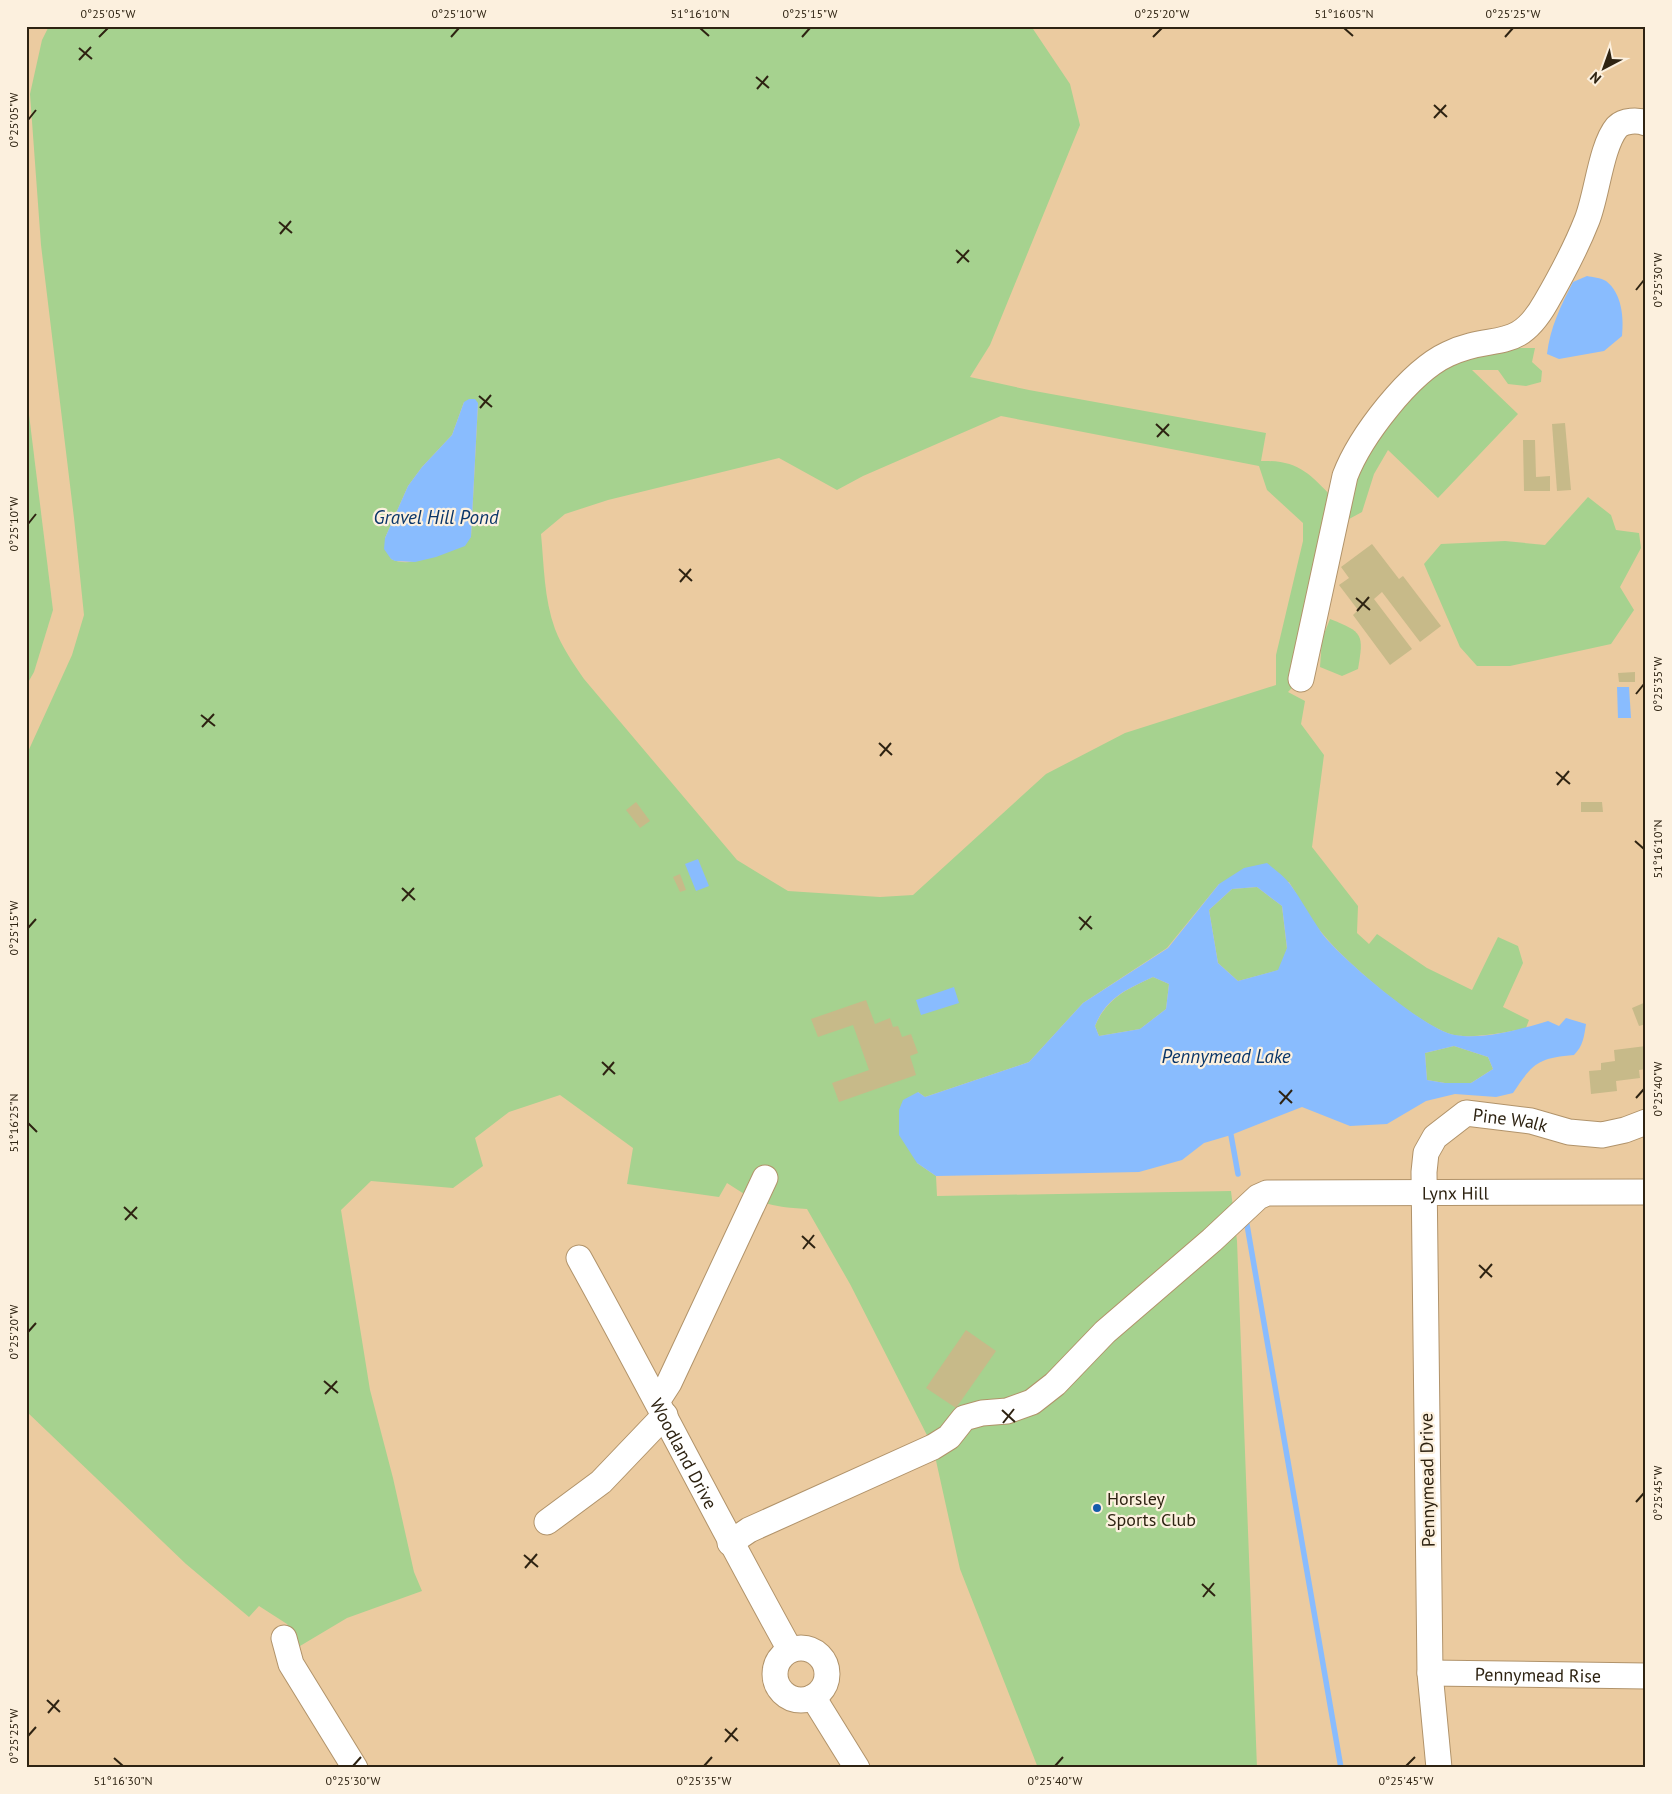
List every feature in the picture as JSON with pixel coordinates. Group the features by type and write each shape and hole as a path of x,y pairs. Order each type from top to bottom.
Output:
{"street":[{"path":"1301,679 1345,476 1352,457 1382,414 1430,365 1446,354 1466,346 1519,335 1532,325 1550,295 1587,222 1596,195 1607,147 1618,127 1628,122 1646,123"},
{"name":"Pine Walk","path":"1424,1191 1426,1153 1436,1137 1448,1125 1466,1113 1531,1122 1569,1132 1602,1135 1625,1130 1646,1122"},
{"path":"547,1522 601,1482 661,1408 669,1383 765,1178"},
{"name":"Pennymead Drive","path":"1424,1191 1430,1673 1439,1768"},
{"name":"Lynx Hill","path":"730,1543 749,1530 933,1448 949,1437 964,1418 982,1413 1007,1411 1032,1402 1055,1384 1106,1332 1212,1240 1258,1197 1267,1192 1646,1192"},
{"name":"Woodland Drive","path":"579,1258 661,1408 730,1543 790,1650"},
{"path":"284,1638 291,1664 355,1768"},
{"path":"803,1648 815,1652 824,1662 827,1676 823,1688 813,1697 799,1700 786,1696 777,1686 774,1672 779,1659 790,1650 803,1648"},
{"name":"Pennymead Rise","path":"1430,1673 1646,1676"},
{"path":"813,1697 857,1768"}],"green space":[{"path":"49,26 1031,26 1070,84 1080,125 990,345 970,377 1029,390 1266,433 1261,461 1284,463 1302,470 1333,498 1357,463 1432,369 1488,348 1535,348 1532,362 1542,371 1541,382 1526,386 1508,384 1498,370 1472,370 1518,414 1438,498 1388,450 1374,474 1362,512 1338,525 1307,672 1288,692 1305,701 1301,724 1324,755 1312,847 1358,906 1357,933 1369,944 1377,934 1427,968 1472,990 1498,937 1518,946 1523,963 1503,1007 1529,1020 1526,1028 1479,1036 1454,1035 1439,1029 1403,1007 1347,960 1317,927 1289,882 1219,884 1167,948 1083,1003 1029,1062 925,1097 918,1092 917,1163 936,1176 937,1196 1231,1191 1237,1241 1257,1768 1038,1768 960,1569 933,1447 850,1284 807,1209 765,1203 748,1196 727,1183 719,1197 627,1184 633,1148 560,1095 509,1112 475,1138 483,1166 453,1188 371,1181 341,1210 370,1390 393,1478 414,1572 422,1591 347,1618 300,1646 287,1624 259,1606 249,1617 186,1564 26,1411 26,756 72,655 84,615 41,245 30,94 42,40","holes":["464,402 478,404 471,537 442,552 421,560 400,562 391,559 385,538 408,486 422,467 452,435","1001,416 1259,466 1267,490 1303,523 1303,541 1276,655 1276,685 1125,733 1046,774 913,895 880,897 788,891 737,860 584,679 561,642 551,618 545,582 541,534 565,514 608,500 779,458 837,490 863,476"]},
{"path":"26,390 53,610 34,672 26,686"},
{"path":"1588,497 1611,515 1616,530 1639,533 1641,548 1620,587 1634,610 1611,644 1510,666 1477,666 1460,647 1424,564 1441,544 1505,541 1545,545"},
{"path":"1330,619 1349,627 1359,636 1361,648 1358,669 1342,676 1320,667 1322,639"},
{"path":"1257,887 1282,906 1287,949 1279,970 1238,981 1218,963 1209,910 1232,889"},
{"path":"1153,977 1169,984 1166,1009 1140,1029 1099,1036 1095,1026 1105,1008 1126,990"},
{"path":"1454,1046 1488,1057 1493,1069 1471,1083 1445,1083 1427,1080 1425,1053"}],"water":[{"path":"1587,276 1606,281 1616,292 1621,306 1622,336 1604,351 1559,359 1547,354 1553,326 1573,282"},
{"name":"Gravel Hill Pond","path":"469,399 475,399 478,403 471,537 465,546 436,557 415,562 395,561 391,559 384,549 385,538 408,486 422,467 452,435 464,402"},
{"path":"1617,687 1629,687 1631,718 1618,718"},
{"path":"698,859 709,886 696,891 685,864"},
{"name":"Pennymead Lake","path":"1267,863 1288,881 1321,932 1345,958 1424,1021 1455,1035 1478,1036 1514,1030 1548,1021 1559,1026 1566,1018 1586,1024 1581,1045 1574,1055 1544,1060 1538,1064 1526,1075 1513,1093 1496,1097 1455,1094 1426,1101 1387,1124 1350,1126 1302,1107 1231,1135 1204,1143 1182,1160 1139,1172 936,1176 917,1163 899,1135 899,1110 903,1100 918,1092 925,1097 1029,1062 1083,1003 1168,948 1219,884 1244,868","holes":["1257,887 1282,906 1287,948 1278,970 1238,981 1218,963 1209,910 1232,889","1153,977 1169,984 1166,1009 1140,1029 1099,1036 1095,1026 1100,1016 1111,1001 1126,990","1454,1046 1488,1057 1493,1069 1471,1083 1445,1083 1427,1080 1425,1053"]},
{"path":"954,987 959,1003 921,1015 916,1000"}],"building":[{"path":"1565,423 1571,490 1557,491 1552,424"},
{"path":"1523,440 1535,440 1536,477 1550,476 1550,491 1524,491"},
{"path":"1372,544 1399,579 1403,576 1441,626 1420,642 1382,592 1374,599 1412,649 1390,665 1353,615 1358,610 1339,585 1349,578 1341,567"},
{"path":"1635,672 1635,682 1619,682 1618,673"},
{"path":"636,802 650,821 640,828 626,810"},
{"path":"1581,802 1602,802 1603,812 1581,812"},
{"path":"680,874 686,890 680,892 673,877"},
{"path":"866,1000 875,1024 890,1018 893,1027 898,1026 902,1037 911,1034 918,1053 910,1056 916,1075 839,1102 832,1083 869,1070 853,1025 818,1037 811,1019"},
{"path":"1646,1002 1646,1024 1639,1026 1632,1008"},
{"path":"1646,1046 1646,1069 1639,1070 1640,1078 1616,1081 1617,1091 1591,1094 1589,1071 1601,1070 1601,1063 1615,1061 1614,1050"},
{"path":"966,1330 996,1351 956,1408 926,1388"}],"waterway":[{"path":"1231,1135 1238,1174"},
{"path":"1246,1219 1341,1768"}],"place":[{"name":"Horsley Sports Club","path":"1097,1508"}]}
